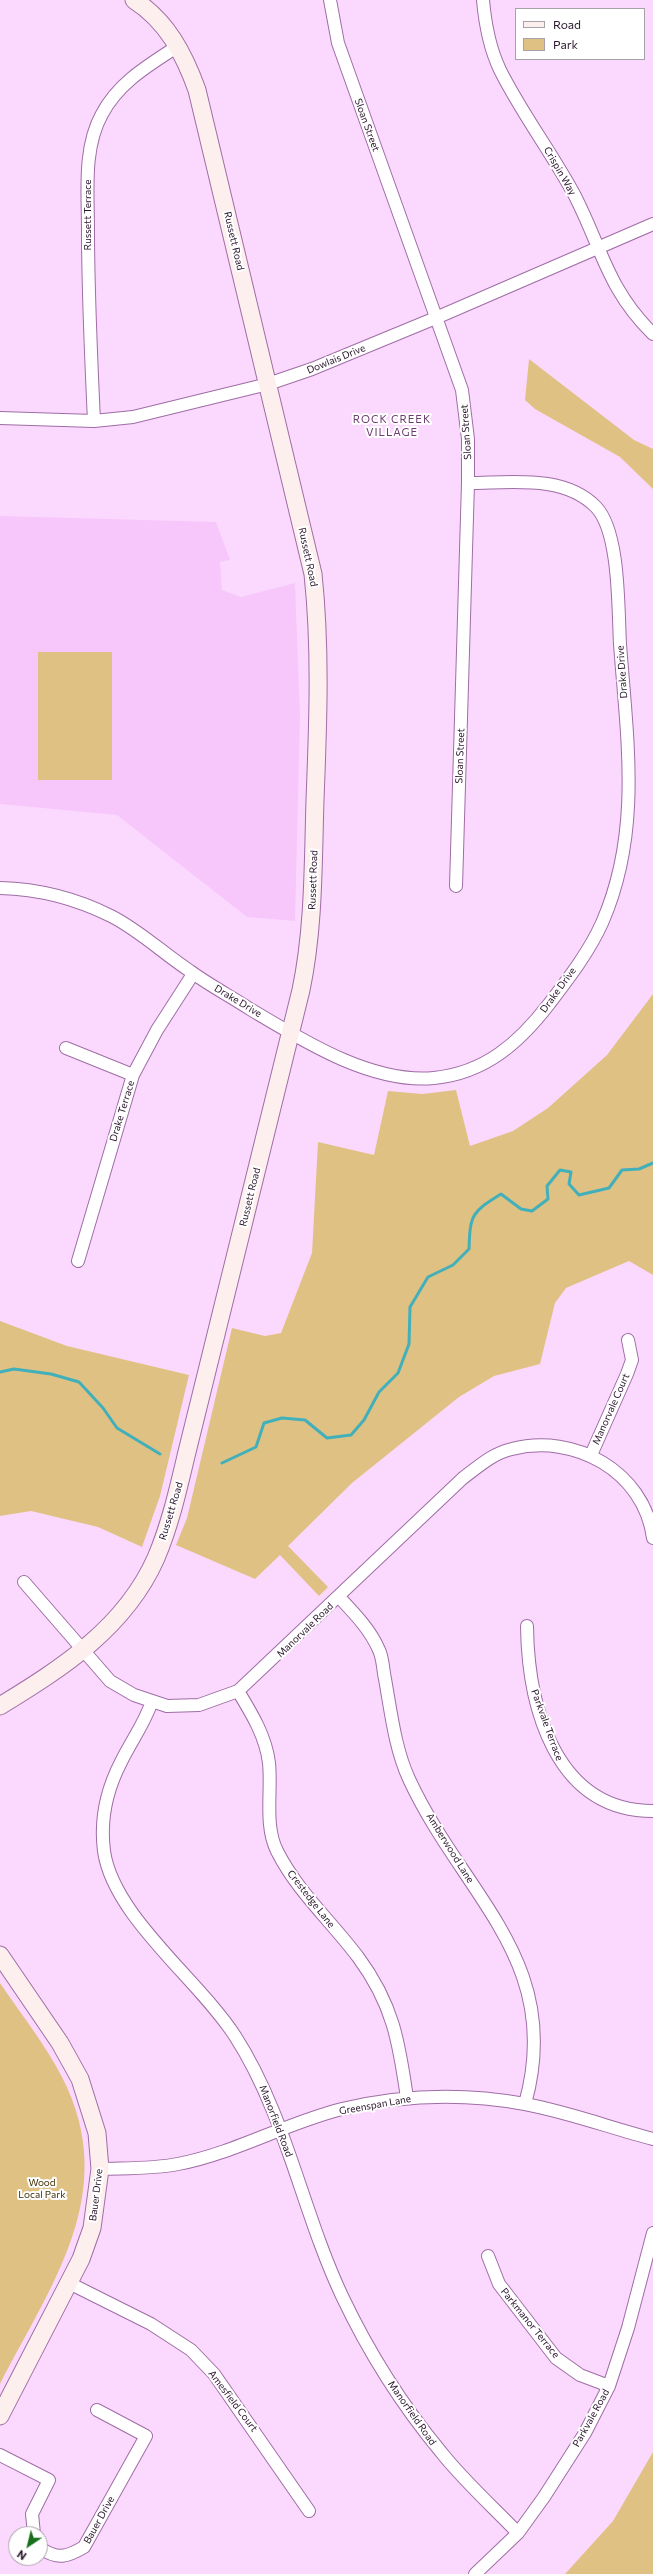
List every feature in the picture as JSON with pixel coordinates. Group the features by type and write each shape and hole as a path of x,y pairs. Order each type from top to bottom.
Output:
{"street":[{"name":"Russett Road","path":"0,1706 85,1650 112,1625 136,1593 155,1558 172,1513 305,972 312,918 319,678 318,623 313,574 197,90 186,61 178,46 161,22 134,0"},
{"name":"Sloan Street","path":"330,0 338,43 438,317 462,390 468,439 468,482 456,886"},
{"name":"Crispin Way","path":"483,0 486,25 500,69 575,196 611,279 633,314 653,334"},
{"name":"Russett Terrace","path":"94,421 88,287 88,169 92,142 102,114 120,87 141,70 178,46"},
{"name":"Dowlais Drive","path":"0,418 94,421 133,417 268,384 312,369 438,317 653,224"},
{"name":"Drake Drive","path":"0,888 25,889 79,901 115,918 193,974 290,1033 380,1073 410,1079 436,1078 472,1070 512,1046 538,1017 592,942 601,925 618,881 627,834 630,785 616,574 612,541 608,526 597,508 574,490 557,484 468,482"},
{"name":"Drake Terrace","path":"78,1261 133,1075 157,1030 193,974"},
{"path":"66,1048 133,1075"},
{"name":"Manorvale Court","path":"591,1455 632,1360 628,1340"},
{"name":"Manorvale Road","path":"24,1582 85,1650 110,1681 134,1695 167,1706 199,1705 238,1691 463,1478 495,1455 512,1449 546,1445 566,1447 591,1455"},
{"path":"591,1455 616,1471 631,1487 644,1506 652,1526 653,1538"},
{"name":"Amberwood Lane","path":"339,1597 364,1624 379,1650 397,1738 408,1778 506,1938 524,1975 533,2007 536,2038 532,2079 525,2104"},
{"name":"Parkvale Terrace","path":"527,1626 527,1660 534,1695 561,1764 586,1790 606,1802 638,1811 653,1811"},
{"name":"Crestedge Lane","path":"238,1691 255,1720 266,1746 269,1763 270,1820 276,1849 293,1878 358,1957 380,1991 393,2021 399,2042 406,2098"},
{"name":"Manorfield Road","path":"152,1701 149,1713 121,1762 103,1812 104,1851 110,1876 126,1906 211,2003 234,2035 262,2084 342,2296 378,2364 410,2412 441,2453 518,2533"},
{"name":"Bauer Drive","path":"0,1955 60,2043 80,2079 96,2133 100,2169 92,2228 81,2259 0,2416"},
{"name":"Greenspan Lane","path":"100,2169 148,2168 179,2164 223,2152 341,2109 406,2098 472,2098 525,2104 653,2139"},
{"name":"Parkvale Road","path":"475,2574 518,2533 544,2498 585,2433 609,2386 628,2328 653,2233"},
{"name":"Parkmanor Terrace","path":"488,2256 499,2284 556,2358 580,2374 609,2386"},
{"name":"Amesfield Court","path":"69,2283 151,2324 191,2350 219,2380 309,2510"},
{"name":"Bauer Drive","path":"48,2553 68,2556 84,2547 146,2436 97,2410"},
{"path":"0,2455 49,2480 32,2514 33,2526"}],"shaded area":[{"path":"0,516 216,522 230,560 220,562 222,590 241,597 295,583 300,716 295,921 247,917 117,815 0,804"}],"green space":[{"path":"529,359 634,440 653,449 653,489 620,457 535,409 525,400"},
{"path":"38,652 112,652 112,780 38,780"},
{"path":"653,994 653,1275 629,1261 566,1288 555,1303 540,1364 494,1376 459,1397 352,1483 288,1546 328,1587 319,1596 280,1555 255,1579 176,1545 187,1518 232,1328 265,1336 281,1333 312,1253 318,1142 374,1155 388,1091 422,1094 456,1090 470,1146 513,1131 548,1108 607,1055"},
{"path":"0,1321 67,1346 189,1375 160,1496 142,1547 98,1527 31,1511 0,1516"},
{"name":"Wood Local Park","path":"0,1983 40,2041 62,2077 78,2119 85,2159 82,2198 73,2236 58,2273 40,2310 0,2384"},
{"path":"653,2452 653,2574 565,2574 613,2521"}],"waterway":[{"path":"222,1463 256,1447 264,1423 282,1418 305,1420 327,1438 351,1435 364,1420 379,1392 398,1373 409,1344 410,1307 428,1277 453,1265 469,1249 470,1228 474,1215 484,1205 501,1194 521,1209 532,1211 548,1199 547,1186 560,1170 571,1172 569,1184 579,1195 609,1188 622,1170 639,1169 653,1163"},
{"path":"0,1372 14,1369 51,1374 79,1382 103,1408 117,1428 160,1454"}],"district":[{"name":"ROCK CREEK VILLAGE","path":"392,425"}]}
